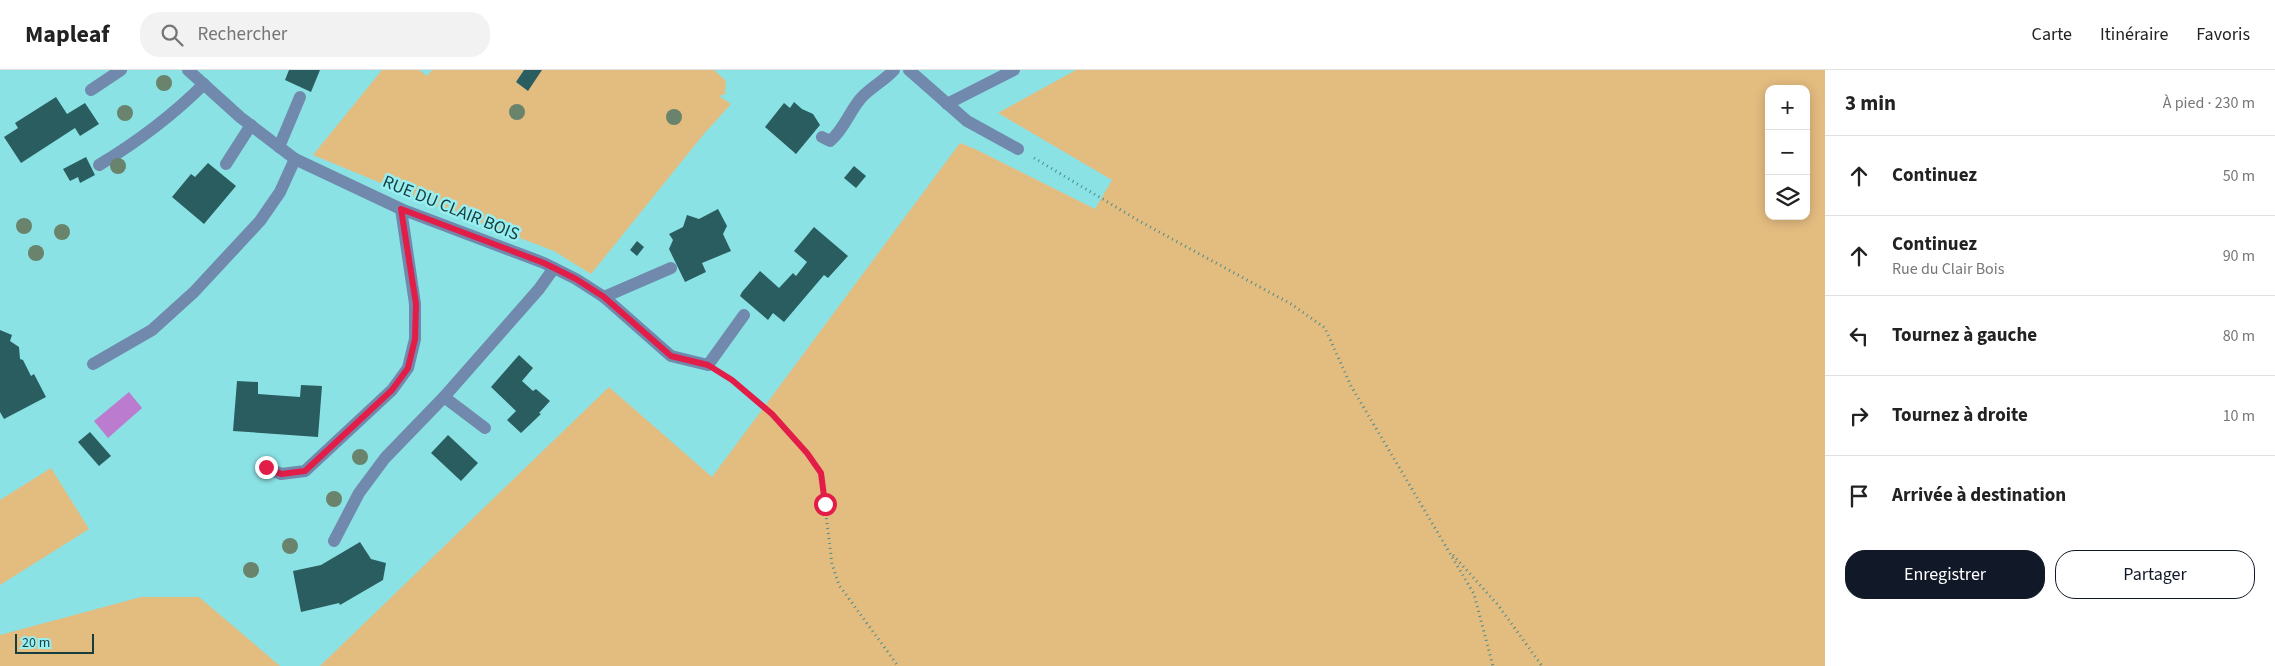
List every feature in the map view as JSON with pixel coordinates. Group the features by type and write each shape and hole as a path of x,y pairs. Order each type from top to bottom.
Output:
{"street":[{"path":"91,90 121,70"},
{"name":"RUE DU CLAIR BOIS","path":"188,70 251,125 295,159 401,209 554,268 576,279 604,297 671,356 708,365"},
{"path":"822,137 830,141 838,134 863,96 884,81 894,70"},
{"path":"909,70 967,121 1018,150"},
{"path":"947,104 1011,71"},
{"path":"99,165 126,149 181,107 204,84"},
{"path":"279,147 300,97"},
{"path":"226,164 251,125"},
{"path":"93,364 152,330 194,292 260,221 280,192 295,159"},
{"path":"266,467 281,474 305,471 392,390 408,368 415,339 416,304 401,209"},
{"path":"334,541 359,493 385,458 444,397 539,289 554,268"},
{"path":"604,297 671,268"},
{"path":"708,365 744,315"},
{"path":"444,397 485,428"}],"path":[{"path":"1018,150 1141,222 1291,304 1325,328 1351,386 1474,594 1493,666"},
{"path":"708,365 732,380 772,414 807,453 821,473 832,564 839,585 898,666"},
{"path":"1448,549 1498,605 1542,666"}],"shaded area":[{"path":"382,70 419,70 427,76 432,70 714,70 726,81 725,94 719,96 731,104 703,135 591,274 554,251 439,207 313,155"},
{"path":"1076,70 1825,70 1825,666 320,666 609,387 712,477 960,143 1095,209 1112,180 998,113"},
{"path":"129,392 142,408 108,438 94,421"},
{"path":"51,468 89,529 0,585 0,500"},
{"path":"141,597 199,597 280,666 0,666 0,635"}],"building":[{"path":"289,70 320,70 311,92 285,80"},
{"path":"524,70 542,70 528,91 516,82"},
{"path":"56,97 67,114 85,103 99,124 80,136 75,128 21,163 4,137 18,128 15,123"},
{"path":"794,102 802,109 813,114 820,125 796,154 765,127 784,103 790,108"},
{"path":"86,157 95,175 80,183 78,177 70,181 63,169"},
{"path":"208,163 236,186 204,224 172,197 191,174 195,177"},
{"path":"854,166 866,176 856,188 844,178"},
{"path":"718,209 727,226 723,234 731,251 702,263 706,272 685,282 669,249 673,240 669,234 683,227 687,215 699,219"},
{"path":"814,227 848,256 828,278 824,275 784,322 773,313 768,320 740,296 760,271 779,288 793,273 796,276 807,262 794,251"},
{"path":"637,241 644,247 637,256 630,250"},
{"path":"0,330 12,335 10,341 19,347 20,359 23,360 31,376 34,374 46,397 4,419 0,412"},
{"path":"519,355 533,368 522,381 533,391 536,389 550,401 539,413 541,414 521,433 507,420 516,411 491,387"},
{"path":"237,381 258,382 258,394 300,397 301,385 322,386 318,437 233,431"},
{"path":"90,432 111,456 99,466 78,442"},
{"path":"448,435 478,463 461,481 431,453"},
{"path":"360,542 371,559 386,563 383,580 340,605 339,603 301,612 293,571 321,565"}],"route":[{"path":"266,467 281,474 305,471 336,445 392,390 408,368 415,339 416,304 401,209 544,263 576,279 604,297 671,356 708,365 732,380 752,395 772,414 807,453 821,473 825,504"}]}
